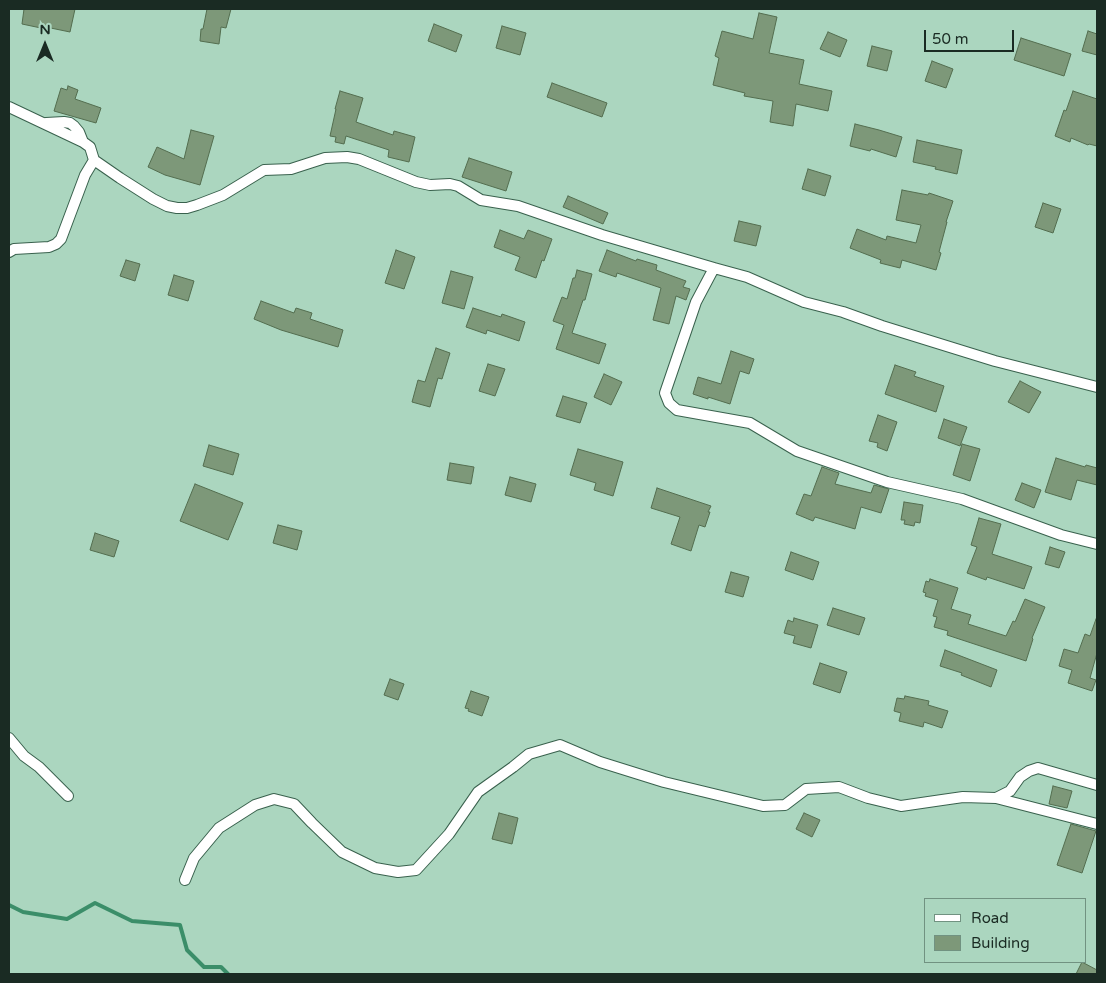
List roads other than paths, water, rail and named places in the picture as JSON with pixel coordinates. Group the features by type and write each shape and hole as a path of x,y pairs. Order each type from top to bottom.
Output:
{"street":[{"path":"9,107 45,123 70,123 79,132 83,142 90,147 94,160 167,206 187,208 197,205 224,194 264,170 291,169 325,158 347,156 416,182 430,185 450,184 458,186 481,200 518,206 602,235 747,277 804,302 843,312 882,326 995,360 1097,387"},
{"path":"9,252 14,249 49,247 61,239 85,175 94,160"},
{"path":"714,268 696,302 665,393 668,403 677,410 750,423 797,451 887,482 962,499 1061,535 1097,544"},
{"path":"9,738 24,756 39,767 68,796"},
{"path":"185,880 194,858 219,828 255,805 274,799 294,804 342,852 375,868 398,872 416,870 449,834 478,792 529,754 560,745 600,762 664,782 763,806 785,805 806,789 839,787 868,798 901,806 963,798 996,798 1097,824"},
{"path":"996,798 1010,791 1028,771 1038,768 1097,785"}],"waterway":[{"path":"9,905 23,912 67,919 95,903 132,921 180,925 187,950 204,967 221,967 228,974"}]}
